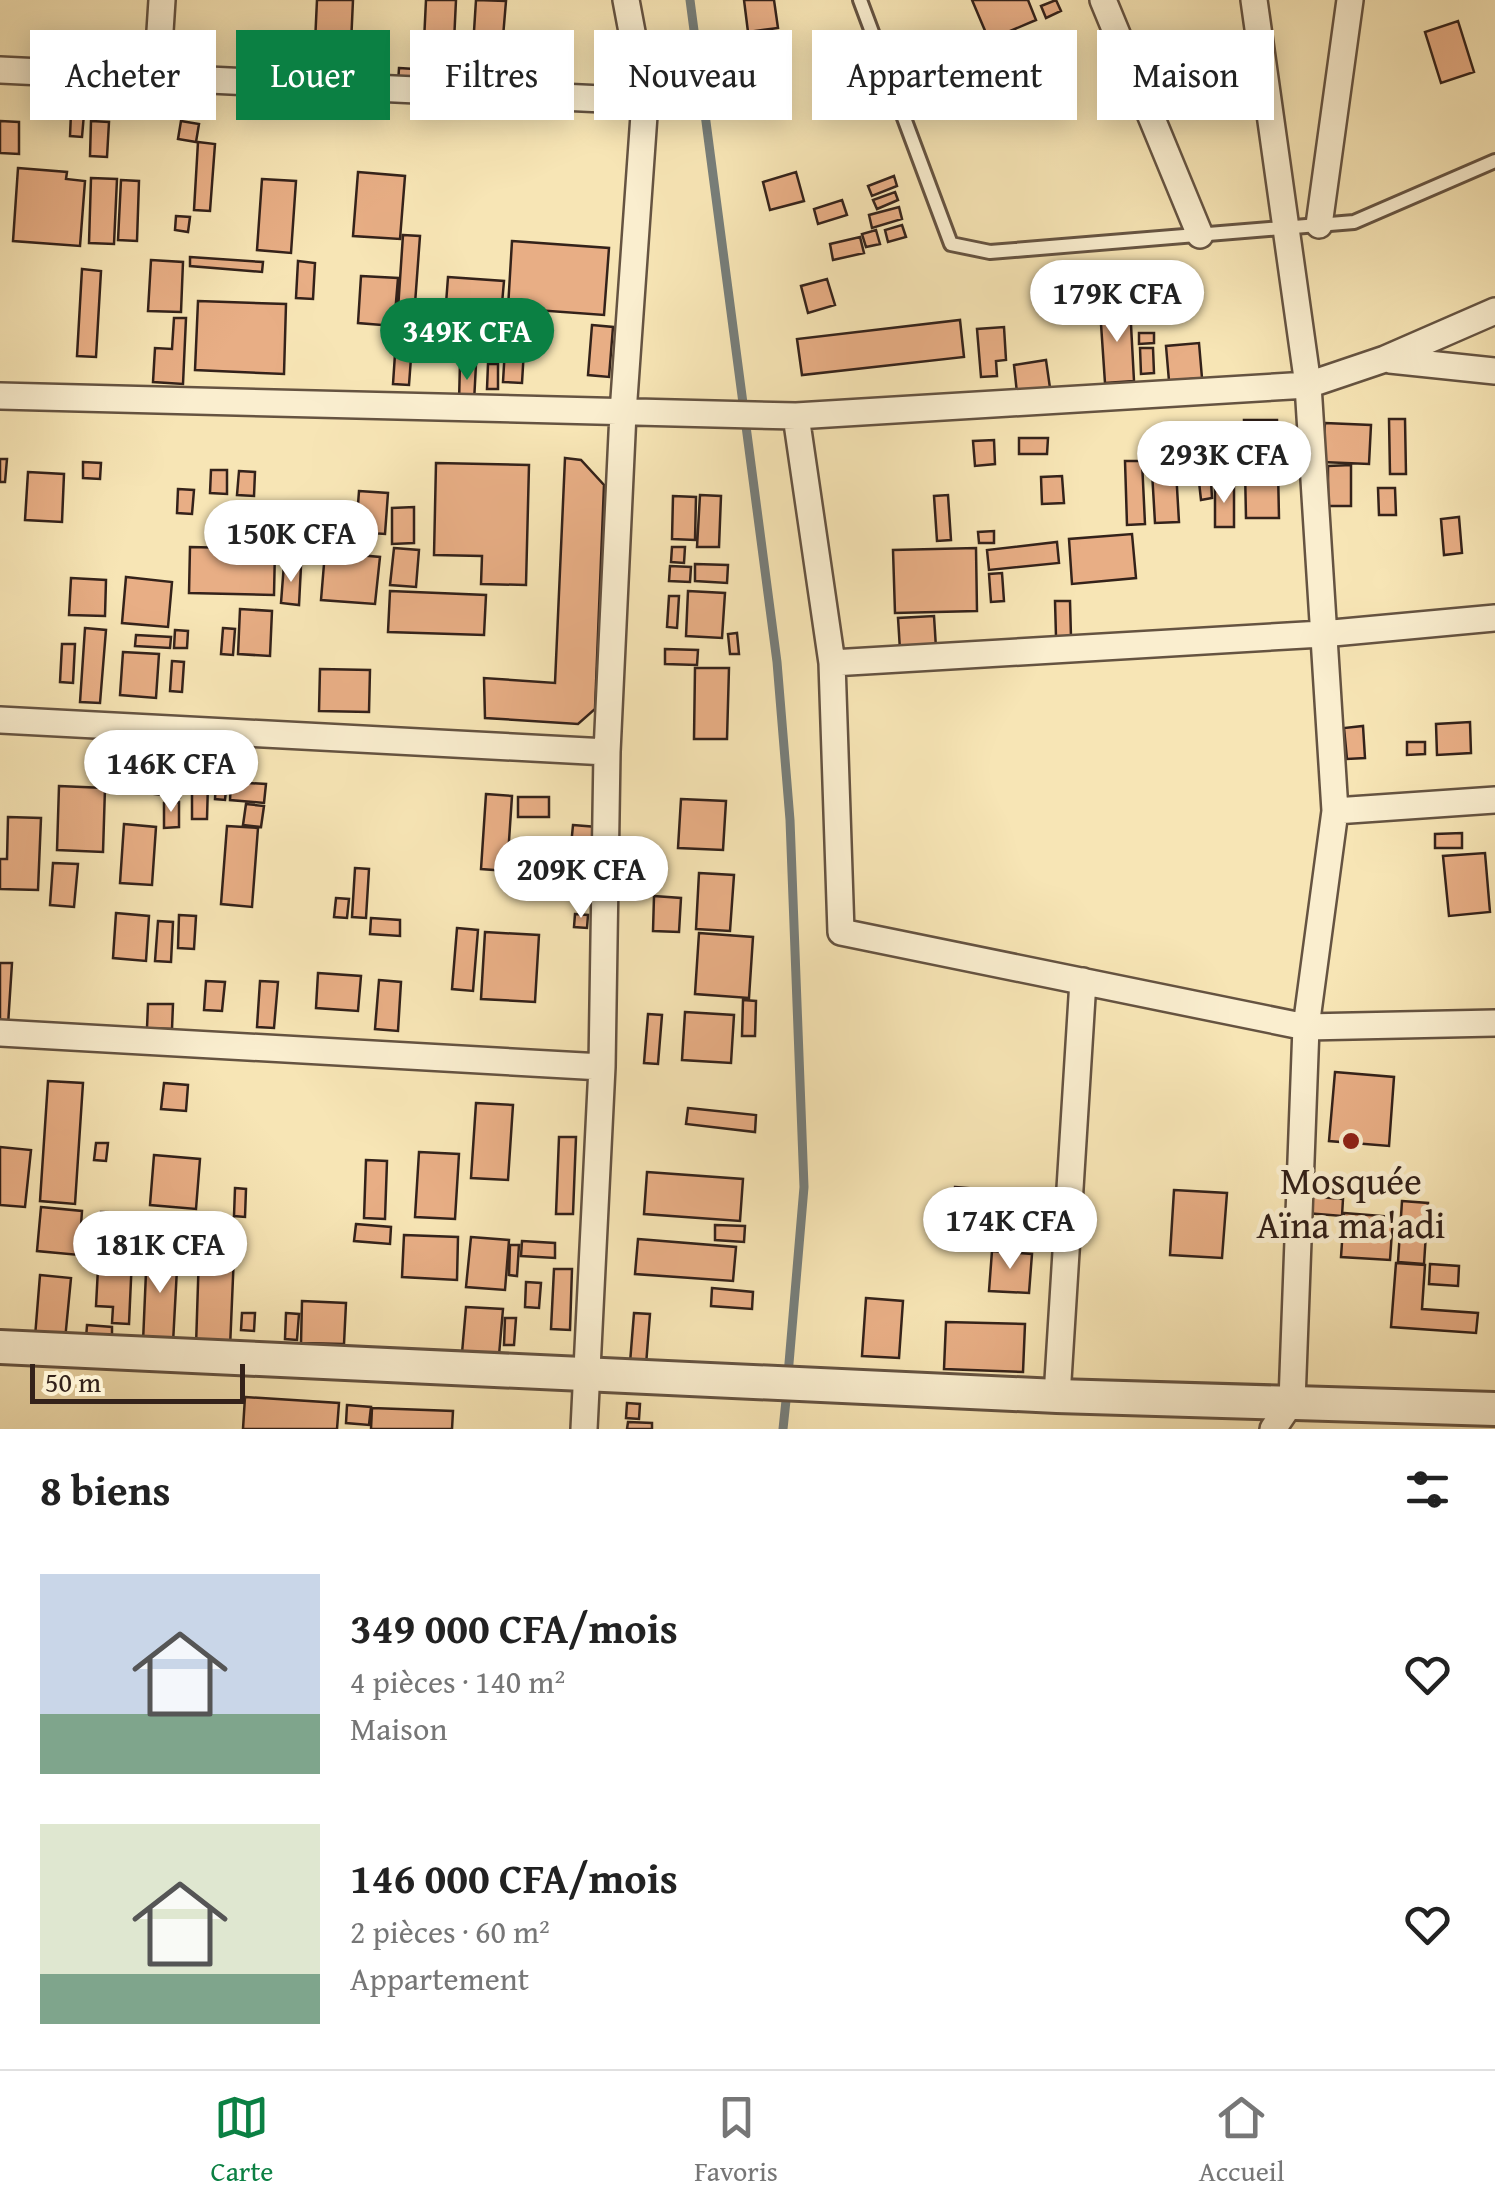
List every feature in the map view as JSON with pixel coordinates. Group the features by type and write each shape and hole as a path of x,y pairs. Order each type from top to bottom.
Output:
{"street":[{"path":"160,30 162,0"},
{"path":"626,0 632,30"},
{"path":"1103,0 1200,234"},
{"path":"1254,0 1308,385 1335,811 1306,1027 1292,1401 1273,1429"},
{"path":"1319,225 1350,0"},
{"path":"0,70 30,72"},
{"path":"216,81 594,99"},
{"path":"584,1429 602,1067 607,752 623,412 644,120"},
{"path":"0,396 796,416 1308,385 1385,359 1495,312"},
{"path":"1385,359 1495,371"},
{"path":"796,416 832,663 841,932 1306,1027 1495,1023"},
{"path":"832,663 1322,634 1495,618"},
{"path":"0,720 607,752"},
{"path":"1335,811 1495,800"},
{"path":"1057,1396 1084,982"},
{"path":"0,1033 602,1067"},
{"path":"0,1347 1057,1396 1495,1410"}],"lane":[{"path":"860,0 951,244 990,252 1354,222 1495,161"}],"building":[{"path":"317,0 353,0 352,30 316,30"},
{"path":"426,0 456,0 455,30 425,30"},
{"path":"476,0 506,1 504,30 474,30"},
{"path":"744,0 774,0 778,28 748,30"},
{"path":"972,0 1028,0 1036,20 1012,30 985,30"},
{"path":"1056,0 1061,11 1046,18 1041,6"},
{"path":"1458,21 1474,72 1441,83 1425,32"},
{"path":"399,68 410,69 410,85 398,84"},
{"path":"71,120 83,120 82,137 70,136"},
{"path":"0,121 19,122 19,154 0,153"},
{"path":"91,121 109,122 107,157 90,156"},
{"path":"181,121 199,124 196,142 178,139"},
{"path":"198,142 215,144 210,211 194,210"},
{"path":"18,168 67,172 66,179 85,181 80,246 13,241"},
{"path":"358,172 405,176 400,239 353,236"},
{"path":"796,172 804,201 770,210 763,182"},
{"path":"894,176 897,186 872,196 868,186"},
{"path":"91,178 117,179 114,244 89,243"},
{"path":"262,179 296,181 291,253 257,250"},
{"path":"121,180 139,181 137,241 118,240"},
{"path":"895,192 898,200 877,209 873,200"},
{"path":"842,200 847,215 818,224 814,209"},
{"path":"899,207 902,219 872,228 869,215"},
{"path":"176,216 190,217 188,232 175,230"},
{"path":"902,225 906,237 888,242 885,230"},
{"path":"876,230 880,244 866,247 862,234"},
{"path":"403,235 420,236 409,385 393,384"},
{"path":"860,237 864,253 833,260 830,244"},
{"path":"512,241 609,248 604,315 508,308"},
{"path":"190,257 263,262 262,272 190,266"},
{"path":"151,260 183,262 181,312 148,311"},
{"path":"298,261 315,263 313,299 296,298"},
{"path":"82,269 101,271 96,357 77,356"},
{"path":"361,276 398,278 394,326 358,323"},
{"path":"448,277 504,281 498,349 443,344"},
{"path":"827,279 835,305 808,313 801,286"},
{"path":"198,301 286,304 284,374 195,370"},
{"path":"1130,306 1134,381 1105,383 1100,309"},
{"path":"507,314 526,315 522,383 503,382"},
{"path":"174,318 186,318 183,384 153,382 155,348 172,349"},
{"path":"960,320 964,357 802,375 797,339"},
{"path":"592,325 613,327 609,377 588,375"},
{"path":"1004,327 1006,360 996,361 997,376 981,377 977,329"},
{"path":"1139,333 1154,333 1154,343 1139,344"},
{"path":"1199,343 1202,378 1169,381 1166,346"},
{"path":"1140,348 1153,348 1154,373 1141,374"},
{"path":"1046,360 1050,388 1017,393 1014,365"},
{"path":"460,363 476,364 474,402 459,402"},
{"path":"488,364 498,364 498,389 487,389"},
{"path":"1389,419 1405,419 1406,474 1390,474"},
{"path":"1244,420 1277,420 1279,518 1246,518"},
{"path":"1211,423 1225,423 1223,459 1209,458"},
{"path":"1325,423 1371,425 1369,464 1322,462"},
{"path":"1174,436 1179,522 1155,523 1150,437"},
{"path":"1019,438 1048,438 1047,454 1019,454"},
{"path":"994,440 995,464 975,466 973,441"},
{"path":"565,458 581,460 604,485 595,709 578,724 485,718 484,678 555,683"},
{"path":"0,459 7,459 5,482 0,482"},
{"path":"1125,461 1142,461 1145,524 1127,525"},
{"path":"83,462 101,463 100,479 83,478"},
{"path":"436,463 529,465 526,585 481,584 482,556 434,555"},
{"path":"1351,465 1351,506 1328,506 1328,466"},
{"path":"211,470 227,470 227,494 210,493"},
{"path":"239,471 255,472 254,496 237,495"},
{"path":"28,472 64,474 62,522 25,520"},
{"path":"1062,476 1064,503 1042,504 1041,477"},
{"path":"1211,481 1212,498 1201,500 1199,482"},
{"path":"1215,484 1234,484 1234,527 1215,527"},
{"path":"1378,488 1395,488 1396,515 1379,515"},
{"path":"178,489 194,490 192,514 177,513"},
{"path":"359,491 388,493 385,534 356,532"},
{"path":"700,495 721,496 719,547 697,547"},
{"path":"948,495 951,540 937,541 934,496"},
{"path":"673,496 696,497 695,540 672,539"},
{"path":"269,506 284,507 283,520 268,519"},
{"path":"414,507 414,543 392,544 392,508"},
{"path":"287,510 303,512 300,534 284,532"},
{"path":"1459,517 1462,553 1444,555 1441,519"},
{"path":"994,531 994,543 979,543 978,532"},
{"path":"1132,534 1136,578 1072,584 1069,539"},
{"path":"283,536 302,537 300,561 281,560"},
{"path":"1057,542 1059,563 989,570 987,550"},
{"path":"190,547 275,549 274,595 189,593"},
{"path":"672,547 685,547 684,563 671,562"},
{"path":"394,548 419,550 416,587 390,585"},
{"path":"976,548 977,611 895,613 893,550"},
{"path":"325,552 380,557 375,604 321,600"},
{"path":"284,564 301,566 299,605 281,603"},
{"path":"695,564 728,565 727,583 695,581"},
{"path":"670,566 691,567 690,582 669,581"},
{"path":"1002,573 1004,601 991,602 989,574"},
{"path":"126,577 172,582 168,627 122,623"},
{"path":"71,578 106,580 105,616 69,615"},
{"path":"390,591 486,595 484,635 388,632"},
{"path":"688,591 725,593 722,638 686,636"},
{"path":"669,596 679,596 677,628 667,627"},
{"path":"1055,601 1070,601 1071,637 1056,637"},
{"path":"240,609 272,611 270,656 238,654"},
{"path":"934,616 936,648 900,650 898,618"},
{"path":"85,628 106,630 100,703 80,702"},
{"path":"223,628 235,629 233,655 221,654"},
{"path":"175,630 188,631 187,648 174,648"},
{"path":"737,633 739,654 730,654 728,634"},
{"path":"136,635 171,637 170,648 135,646"},
{"path":"62,644 75,644 73,683 60,682"},
{"path":"665,649 698,650 697,665 665,664"},
{"path":"123,652 159,654 156,698 120,695"},
{"path":"172,661 184,662 182,692 170,691"},
{"path":"695,668 729,668 727,739 694,739"},
{"path":"320,669 370,670 369,712 319,711"},
{"path":"1470,722 1471,753 1437,755 1436,724"},
{"path":"1363,726 1365,758 1347,759 1344,728"},
{"path":"1407,742 1425,742 1425,754 1407,755"},
{"path":"148,775 182,779 180,797 146,793"},
{"path":"216,780 227,781 225,800 215,799"},
{"path":"231,782 266,784 264,803 230,800"},
{"path":"192,783 208,783 207,819 192,819"},
{"path":"59,786 105,788 103,852 57,850"},
{"path":"486,794 512,796 507,871 481,869"},
{"path":"518,797 549,797 549,817 518,817"},
{"path":"681,799 726,801 723,850 678,848"},
{"path":"179,802 179,827 164,828 164,803"},
{"path":"246,804 264,806 261,827 243,825"},
{"path":"8,817 41,818 38,890 0,889 0,859 7,859"},
{"path":"124,824 156,827 152,885 120,883"},
{"path":"573,825 597,827 596,848 571,846"},
{"path":"227,826 258,828 252,907 221,904"},
{"path":"1462,833 1462,848 1435,848 1435,834"},
{"path":"1485,853 1490,912 1449,916 1443,856"},
{"path":"53,863 78,864 74,907 50,905"},
{"path":"355,868 369,869 366,918 352,917"},
{"path":"699,873 734,875 730,931 696,929"},
{"path":"654,896 681,898 679,932 653,931"},
{"path":"336,898 349,899 347,918 334,917"},
{"path":"116,913 149,916 146,961 113,958"},
{"path":"575,914 588,915 587,928 574,927"},
{"path":"179,915 196,916 194,949 178,948"},
{"path":"371,918 400,920 400,936 370,934"},
{"path":"158,921 173,922 171,962 155,961"},
{"path":"457,928 478,930 473,991 452,989"},
{"path":"485,932 539,935 535,1002 481,999"},
{"path":"699,933 753,937 749,998 695,994"},
{"path":"0,963 12,963 8,1025 0,1024"},
{"path":"318,973 361,976 358,1011 316,1008"},
{"path":"379,980 401,982 398,1031 375,1029"},
{"path":"206,981 225,982 222,1011 204,1010"},
{"path":"260,981 278,982 274,1028 257,1027"},
{"path":"743,1000 756,1001 755,1036 742,1036"},
{"path":"148,1004 173,1004 172,1029 147,1028"},
{"path":"685,1012 734,1015 731,1063 682,1060"},
{"path":"648,1014 662,1015 658,1064 644,1063"},
{"path":"1335,1072 1394,1077 1389,1146 1329,1141"},
{"path":"48,1081 83,1083 75,1204 40,1201"},
{"path":"164,1083 188,1085 186,1111 161,1109"},
{"path":"476,1103 513,1105 508,1180 471,1178"},
{"path":"688,1108 756,1115 755,1132 686,1124"},
{"path":"559,1137 576,1137 573,1214 556,1214"},
{"path":"96,1143 108,1143 106,1161 94,1160"},
{"path":"0,1147 31,1150 25,1207 0,1205"},
{"path":"419,1152 459,1154 455,1219 415,1217"},
{"path":"154,1155 200,1159 196,1209 150,1205"},
{"path":"366,1160 387,1161 385,1219 364,1218"},
{"path":"647,1172 743,1179 740,1221 644,1214"},
{"path":"955,1187 1002,1191 997,1245 950,1241"},
{"path":"235,1188 246,1189 245,1217 234,1216"},
{"path":"1174,1190 1227,1193 1222,1258 1170,1255"},
{"path":"1307,1196 1343,1199 1342,1216 1306,1213"},
{"path":"1402,1201 1428,1203 1424,1264 1398,1262"},
{"path":"41,1207 82,1211 79,1255 37,1251"},
{"path":"101,1212 134,1213 129,1324 112,1323 113,1307 96,1306"},
{"path":"1344,1213 1393,1217 1390,1260 1341,1257"},
{"path":"150,1214 194,1218 191,1250 147,1246"},
{"path":"204,1216 233,1218 232,1229 203,1227"},
{"path":"356,1224 391,1227 390,1244 354,1241"},
{"path":"715,1225 745,1226 744,1242 715,1240"},
{"path":"404,1235 458,1237 457,1280 402,1277"},
{"path":"471,1237 509,1240 505,1290 466,1287"},
{"path":"638,1239 736,1247 733,1281 635,1274"},
{"path":"522,1241 555,1243 555,1258 521,1256"},
{"path":"510,1245 519,1245 517,1276 509,1275"},
{"path":"147,1249 178,1250 173,1343 143,1342"},
{"path":"992,1251 1032,1254 1029,1293 989,1291"},
{"path":"199,1253 234,1254 230,1348 196,1346"},
{"path":"1396,1263 1425,1265 1422,1309 1478,1313 1476,1333 1391,1327"},
{"path":"1430,1264 1459,1266 1458,1286 1429,1284"},
{"path":"554,1269 572,1269 570,1330 551,1329"},
{"path":"40,1275 71,1278 65,1340 35,1337"},
{"path":"526,1282 541,1283 539,1308 525,1307"},
{"path":"712,1288 753,1292 752,1309 711,1306"},
{"path":"866,1298 903,1301 899,1358 862,1356"},
{"path":"302,1301 346,1303 344,1344 301,1343"},
{"path":"466,1307 503,1309 499,1355 462,1353"},
{"path":"242,1313 255,1313 254,1331 241,1330"},
{"path":"286,1313 299,1314 297,1340 285,1339"},
{"path":"634,1313 650,1314 646,1365 630,1363"},
{"path":"505,1318 516,1318 514,1345 504,1345"},
{"path":"946,1322 1025,1324 1023,1372 944,1369"},
{"path":"87,1325 112,1327 112,1340 86,1339"},
{"path":"245,1397 339,1403 337,1429 243,1429"},
{"path":"627,1403 640,1404 639,1419 626,1418"},
{"path":"347,1405 371,1407 369,1425 346,1423"},
{"path":"372,1408 453,1411 452,1429 371,1429"},
{"path":"628,1422 652,1423 652,1429 627,1429"}],"waterway":[{"path":"690,0 777,662 790,820 804,1187 788,1375"},
{"path":"783,1429 787,1391"}],"place":[{"name":"Mosquée Aïna ma'adi","path":"1351,1141"}]}
